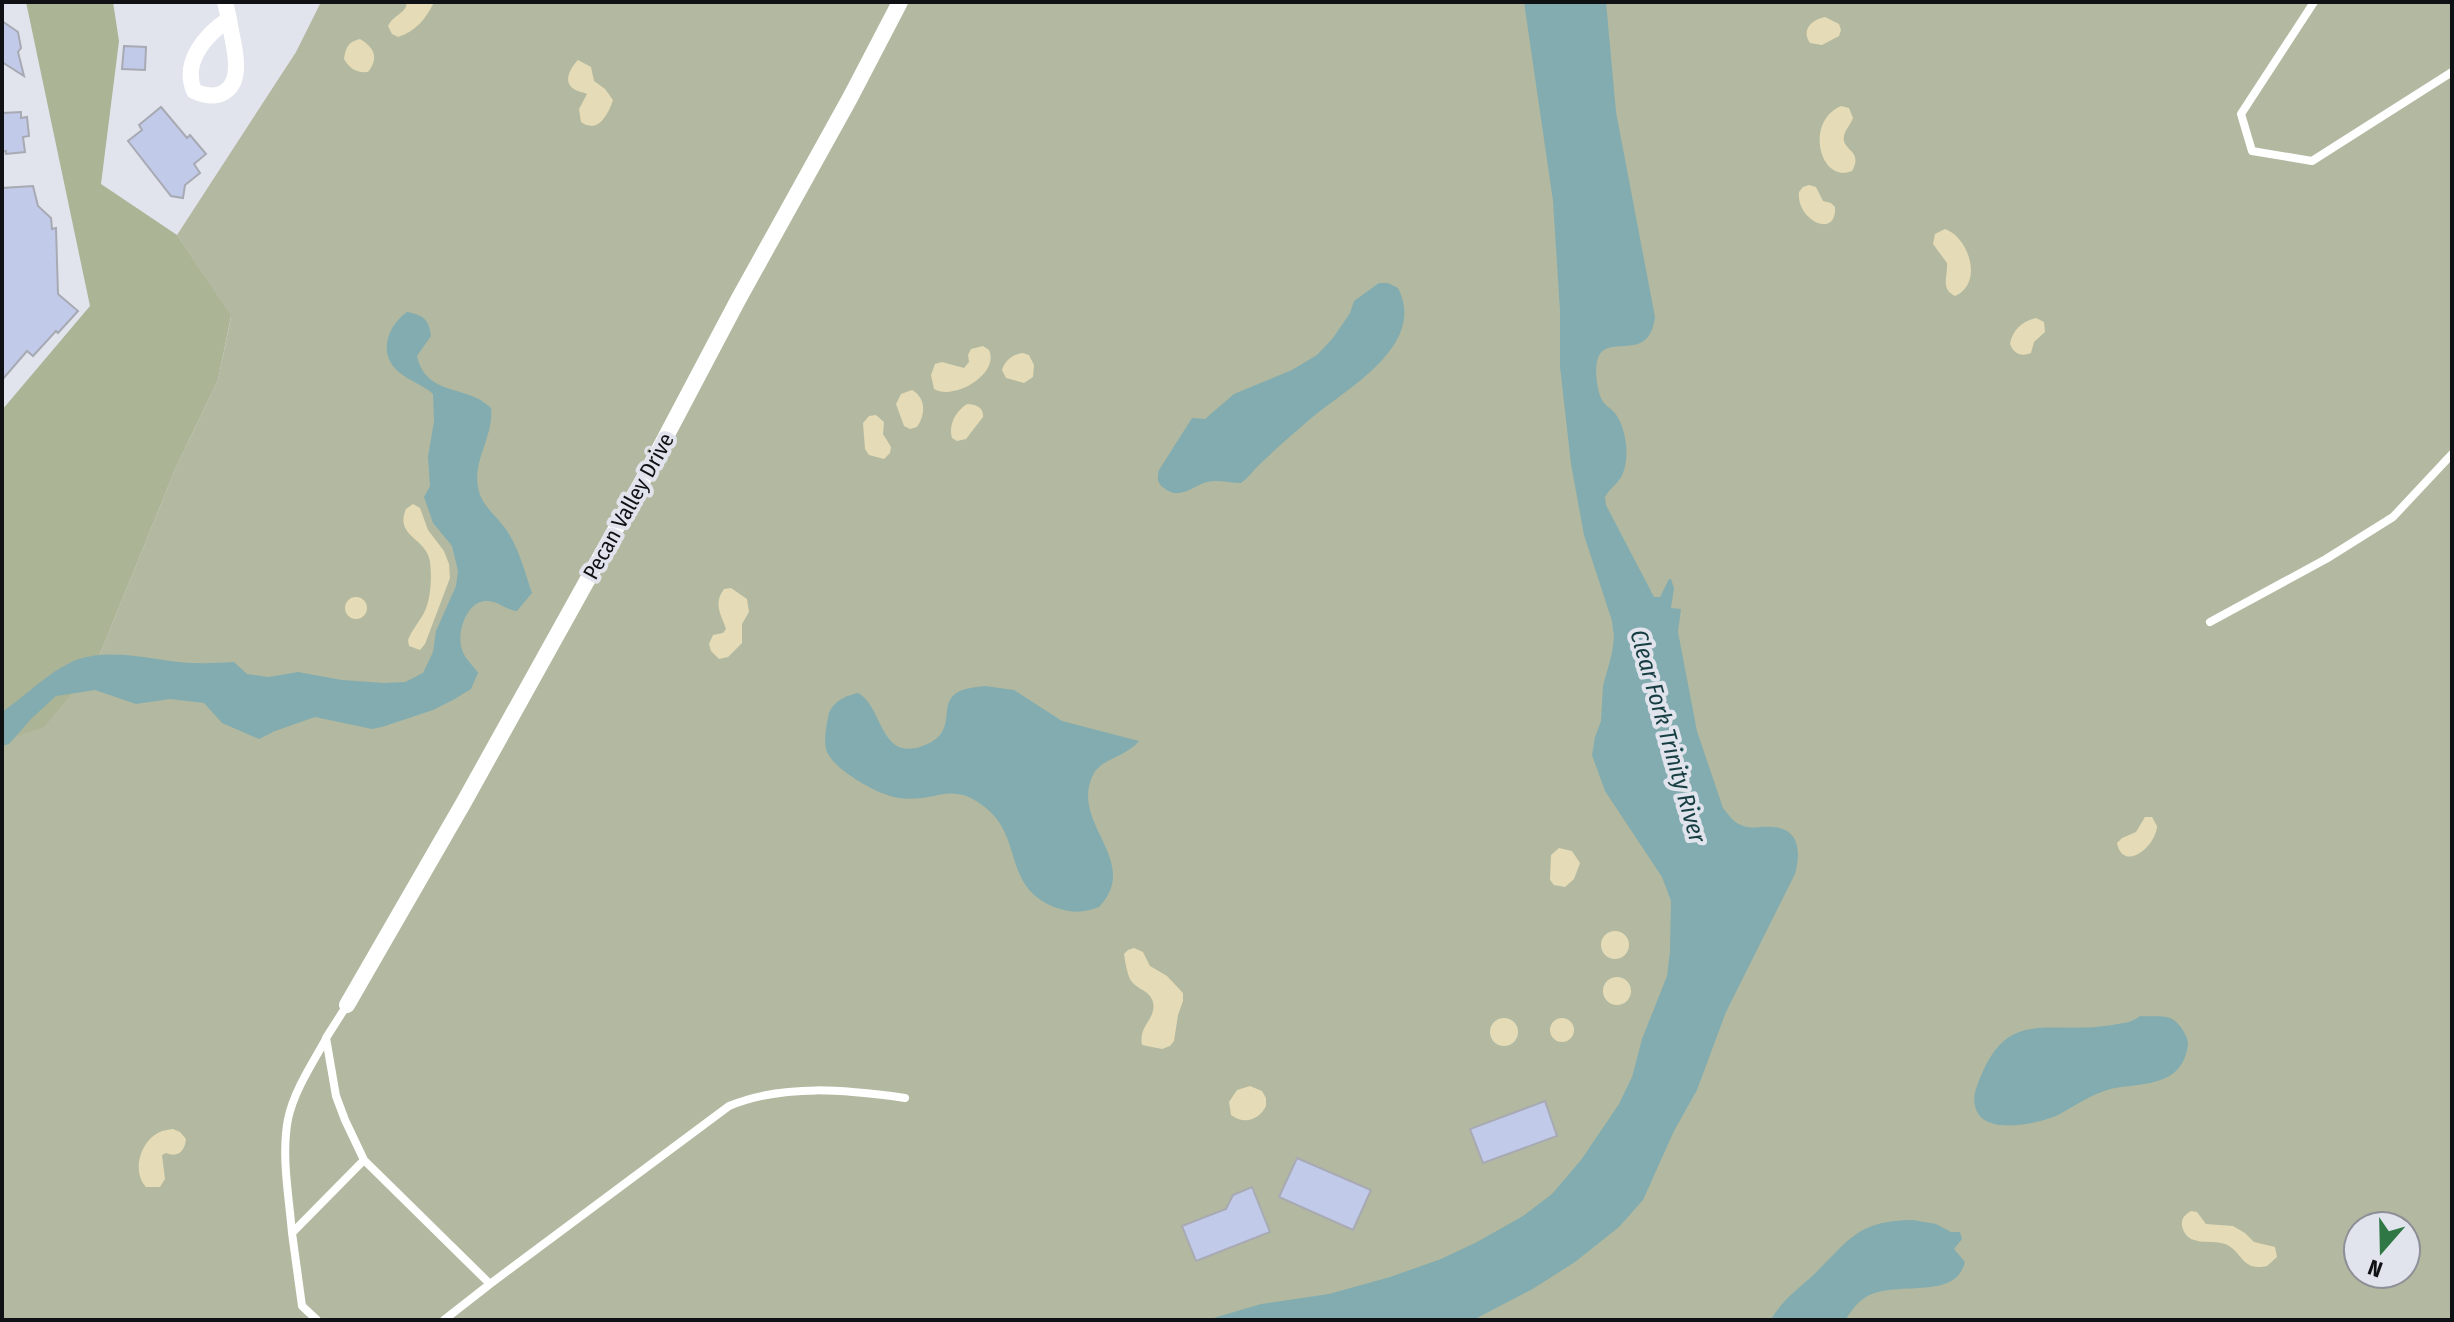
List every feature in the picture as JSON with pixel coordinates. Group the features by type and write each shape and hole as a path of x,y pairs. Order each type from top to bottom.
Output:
{"street":[{"path":"225,2 229,19"},
{"name":"Pecan Valley Drive","path":"347,1005 643,480 900,2"}],"lane":[{"path":"2314,2 2241,114 2252,151 2312,161 2452,72"},
{"path":"2210,622 2326,559 2393,517 2452,454"},
{"path":"317,1320 302,1306 292,1233 285,1139 289,1116 305,1076 347,1005"},
{"path":"326,1038 336,1096 364,1160 490,1284"},
{"path":"444,1320 729,1106 762,1095 802,1091 857,1092 905,1098"},
{"path":"292,1233 364,1160"}],"green space":[{"path":"26,2 113,2 119,41 101,184 177,235 231,316 218,380 176,467 96,664 44,727 2,741 2,410 90,306"},
{"path":"321,2 2452,2 2452,1320 2,1320 2,741 96,664 176,467 218,380 231,317 177,235 296,52"}],"sand":[{"path":"407,2 434,2 420,24 398,37 392,34 388,26"},
{"path":"1825,17 1839,24 1839,36 1822,45 1810,43 1807,38 1809,26"},
{"path":"360,39 374,54 374,62 368,72 354,70 344,59 348,46"},
{"path":"578,60 591,67 594,81 613,100 602,121 592,126 581,122 579,109 587,94 570,86 568,79 570,70"},
{"path":"1841,106 1849,108 1853,118 1844,141 1854,155 1855,164 1852,171 1841,173 1832,169 1825,160 1820,137 1830,114"},
{"path":"1809,185 1816,187 1823,201 1835,207 1830,223 1817,222 1804,211 1799,192"},
{"path":"1945,229 1961,241 1970,261 1969,282 1955,296 1946,286 1947,263 1933,244 1935,234"},
{"path":"2036,318 2044,322 2045,332 2034,342 2031,353 2018,354 2010,344 2013,334 2027,321"},
{"path":"983,346 989,350 991,359 982,376 953,391 934,389 931,375 935,364 942,362 964,368 969,362 971,349"},
{"path":"1023,353 1029,355 1034,365 1033,377 1024,383 1006,378 1002,370 1005,363"},
{"path":"912,390 920,397 923,412 917,427 910,429 904,426 896,404 901,394"},
{"path":"967,404 979,407 983,417 966,439 957,441 952,438 952,423 959,410"},
{"path":"876,415 884,422 883,434 891,447 884,459 869,455 865,449 863,423 869,416"},
{"path":"413,504 420,508 428,530 444,551 450,578 420,650 409,646 408,640 426,607 431,568 428,554 404,526 406,509"},
{"path":"731,588 747,599 749,612 742,624 742,643 728,657 719,659 709,644 713,635 726,629 719,599 724,589"},
{"path":"352,597 360,597 367,608 360,619 352,619 345,612 345,604"},
{"path":"2145,817 2152,817 2157,826 2155,834 2139,854 2126,856 2120,852 2117,843 2136,832"},
{"path":"1559,848 1572,851 1580,863 1574,879 1565,887 1554,885 1550,880 1551,855"},
{"path":"1615,931 1625,935 1629,945 1625,955 1615,959 1605,955 1601,945 1605,935"},
{"path":"1134,948 1143,952 1150,966 1167,976 1183,993 1174,1041 1162,1049 1142,1045 1141,1038 1154,1008 1151,998 1133,983 1128,974 1124,954"},
{"path":"1617,977 1627,981 1631,991 1627,1001 1617,1005 1607,1001 1603,991 1607,981"},
{"path":"1504,1018 1514,1022 1518,1032 1514,1042 1504,1046 1494,1042 1490,1032 1494,1022"},
{"path":"1562,1018 1570,1022 1574,1030 1570,1038 1562,1042 1554,1038 1550,1030 1554,1022"},
{"path":"1250,1086 1262,1091 1266,1106 1251,1120 1241,1120 1231,1115 1229,1102 1237,1090"},
{"path":"173,1129 186,1139 184,1147 177,1154 162,1155 165,1179 160,1187 146,1187 139,1173 143,1149 153,1136"},
{"path":"2191,1211 2197,1212 2206,1224 2233,1226 2254,1242 2275,1247 2277,1257 2267,1266 2252,1266 2225,1244 2194,1240 2182,1226 2184,1217"}],"water":[{"name":"Clear Fork Trinity River","path":"1524,2 1606,2 1616,112 1655,317 1645,340 1610,347 1598,358 1600,396 1619,419 1626,450 1623,473 1605,497 1606,505 1654,597 1660,597 1671,579 1674,588 1671,608 1681,609 1678,632 1697,731 1723,808 1738,824 1752,828 1781,828 1788,832 1798,850 1795,874 1726,1012 1697,1090 1674,1131 1643,1200 1619,1227 1575,1262 1531,1290 1473,1320 1207,1320 1261,1304 1329,1294 1390,1277 1441,1259 1523,1216 1552,1194 1581,1160 1619,1104 1632,1077 1642,1039 1667,976 1671,901 1662,877 1605,791 1592,755 1601,721 1603,686 1614,637 1612,621 1584,535 1571,464 1560,367 1553,201"},
{"path":"1379,283 1398,288 1404,309 1402,329 1378,364 1309,420 1241,483 1211,481 1181,493 1170,492 1162,486 1158,480 1159,470 1192,418 1205,419 1234,394 1292,370 1317,355 1333,338 1350,313 1354,301"},
{"path":"407,312 421,316 429,326 431,336 417,356 429,378 491,408 490,428 478,467 478,487 483,501 513,541 532,593 517,611 487,601 473,606 468,612 460,637 464,655 478,673 471,689 433,710 382,727 372,729 315,717 259,739 222,723 204,703 170,699 136,704 95,690 56,696 9,744 2,746 2,712 59,669 91,656 128,655 192,663 234,662 247,674 269,677 298,672 384,683 405,682 423,673 433,652 436,631 456,586 458,571 452,546 433,523 424,497 430,486 428,457 434,421 433,394 400,373 393,366 387,349 394,325"},
{"path":"985,686 1014,690 1062,721 1139,741 1098,768 1088,791 1095,825 1110,857 1113,874 1110,890 1099,907 1068,911 1040,899 1020,876 998,820 974,799 953,793 912,799 891,796 846,773 826,749 829,713 838,701 848,696 858,693 873,710 890,741 910,749 935,740 941,733 950,699 955,694"},
{"path":"2140,1016 2170,1018 2180,1026 2188,1040 2182,1064 2169,1076 2150,1083 2104,1091 2042,1121 2018,1125 1995,1124 1979,1115 1975,1093 1988,1060 2001,1043 2015,1034 2031,1029 2112,1025"},
{"path":"1913,1220 1960,1232 1962,1239 1954,1249 1965,1262 1950,1282 1878,1292 1860,1302 1845,1320 1771,1320 1788,1298 1853,1236 1877,1224"}],"building":[{"path":"2,21 18,32 21,48 18,52 24,76 2,62"},
{"path":"124,46 146,47 145,70 122,69"},
{"path":"161,107 187,138 190,135 206,154 194,164 200,173 185,185 183,198 171,196 128,141 142,130 139,125"},
{"path":"21,112 21,118 27,117 29,136 23,137 25,152 6,154 6,151 2,152 2,113"},
{"path":"33,186 38,206 51,218 52,229 56,228 58,294 78,311 33,356 27,351 2,380 2,188"},
{"path":"1545,1101 1557,1136 1483,1163 1470,1129"},
{"path":"1297,1158 1371,1190 1353,1230 1279,1197"},
{"path":"1252,1187 1270,1232 1196,1261 1182,1226 1226,1209 1233,1195"}]}
